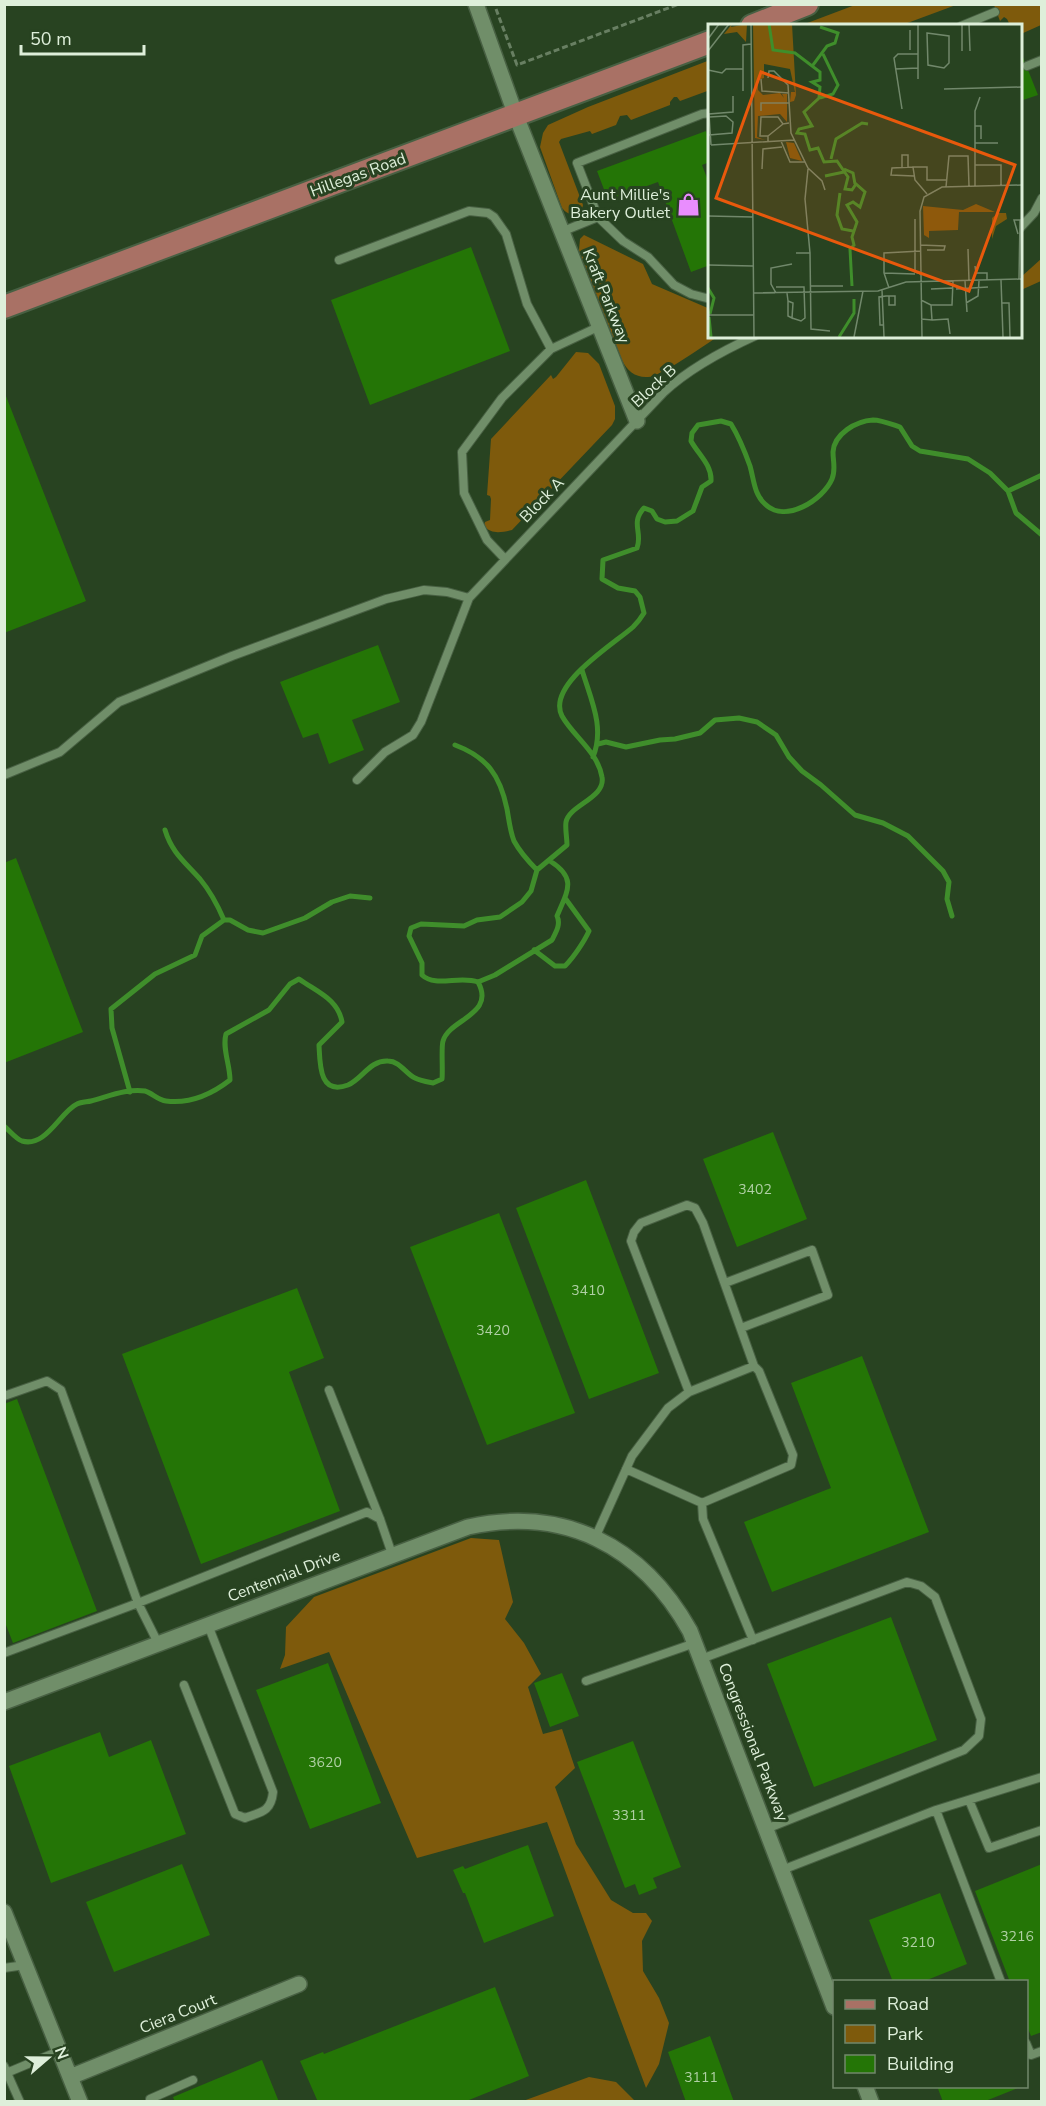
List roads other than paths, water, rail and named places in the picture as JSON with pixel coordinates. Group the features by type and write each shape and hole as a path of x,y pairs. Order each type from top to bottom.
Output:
{"main road":[{"path":"757,24 807,4"},
{"name":"Hillegas Road","path":"4,307 708,43"}],"street":[{"name":"Kraft Parkway","path":"476,4 516,116 637,421"},
{"name":"Centennial Drive","path":"4,1702 468,1527 505,1520 543,1522 562,1525 589,1535"},
{"name":"Congressional Parkway","path":"589,1535 629,1557 658,1584 681,1615 695,1643 833,2004"},
{"path":"4,1912 80,2102"},
{"name":"Ciera Court","path":"70,2077 299,1984"}],"lane":[{"path":"966,24 995,12"},
{"path":"1027,66 1041,60"},
{"path":"708,113 576,163 598,217 623,241 648,257 674,285 691,294 708,298"},
{"path":"1022,226 1034,213 1041,198"},
{"path":"339,260 469,212 488,213 494,217 506,234 526,304 551,349"},
{"path":"561,232 598,217"},
{"path":"505,559 487,540 464,493 462,452 502,398 551,349 598,327"},
{"name":"Block B","path":"637,421 663,392 681,377 745,338"},
{"name":"Block A","path":"469,598 637,421"},
{"path":"4,775 60,752 119,702 232,656 386,599 424,590 447,592 469,598 421,722 413,735 385,752 357,780"},
{"path":"626,1469 702,1503 791,1465 793,1455 759,1371 754,1366 703,1223 695,1208 687,1205 641,1223 631,1241 689,1392"},
{"path":"724,1283 812,1250 828,1295 741,1328"},
{"path":"589,1535 632,1456 668,1408 689,1392 754,1366"},
{"path":"4,1396 47,1381 62,1390 138,1603 158,1643"},
{"path":"329,1390 392,1554"},
{"path":"702,1503 703,1519 753,1640"},
{"path":"4,1653 138,1603 367,1512 380,1519"},
{"path":"701,1659 907,1582 921,1586 935,1597 981,1719 979,1736 964,1750 766,1829"},
{"path":"184,1685 235,1814 245,1818 266,1810 272,1803 273,1792 208,1624"},
{"path":"586,1681 695,1643"},
{"path":"782,1870 936,1810 1041,1777"},
{"path":"969,1800 989,1848 1041,1830"},
{"path":"936,1810 1000,1980"},
{"path":"4,1968 25,1965"},
{"path":"1028,2048 1031,2055 1041,2051"},
{"path":"20,2102 6,2071 59,2051"},
{"path":"150,2102 150,2099 193,2080"}],"waterway":[{"path":"4,1126 20,1140 31,1142 45,1134 71,1108 80,1103 138,1090 175,1102 208,1094 230,1080 225,1045 226,1034 269,1010 290,984 299,979 326,997 340,1014 342,1022 319,1045 323,1076 331,1086 348,1085 376,1063 382,1061 396,1063 420,1080 433,1083 442,1079 443,1041 454,1027 476,1009 481,1002 482,993 478,982 471,980 434,981 422,975 422,963 409,936 411,928 421,924 464,926 477,920 500,917 522,902 531,891 537,870 567,845 566,822 569,816 593,796 602,784 600,768 596,760 562,716 560,704 564,691 572,679 598,654 633,627 644,613 640,597 635,591 618,588 602,579 603,560 637,548 639,538 637,523 644,508 652,511 657,519 665,522 677,521 693,511 702,487 711,481 707,465 691,441 692,433 698,425 721,421 731,424 746,455 759,496 773,510 783,511 803,507 821,495 833,476 833,452 837,440 853,426 873,420 900,427 912,446 920,451 968,459 990,473 1008,491 1042,475"},
{"path":"1008,491 1016,513 1042,535"},
{"path":"582,670 597,724 598,735 593,757"},
{"path":"598,744 606,742 626,747 675,739 700,733 715,720 739,718 757,722 776,735 789,757 802,771 855,815 883,823 908,836 943,871 949,882 947,899 952,916"},
{"path":"455,745 476,755 496,777 504,797 514,841 537,870"},
{"path":"165,830 175,851 207,888 224,920"},
{"path":"478,982 495,975 552,940 558,928 557,916 568,885 564,873 550,861"},
{"path":"130,1092 112,1028 111,1009 155,974 195,955 202,936 224,920 230,920 248,930 263,933 305,918 332,902 350,896 370,898"},
{"path":"534,950 555,966 565,966 584,940 589,931 565,898"}],"place":[{"name":"Aunt Millie's Bakery Outlet","path":"688,204"}]}
